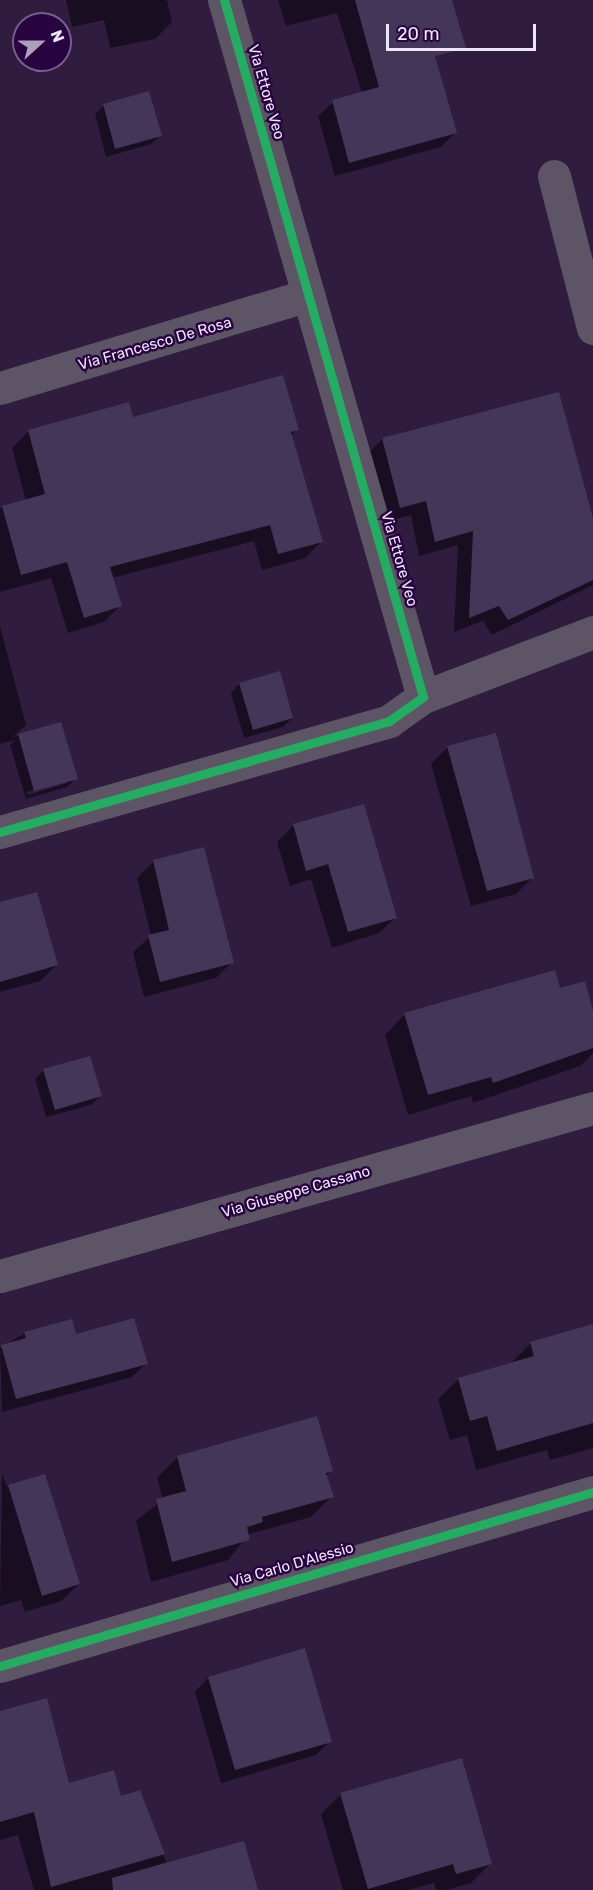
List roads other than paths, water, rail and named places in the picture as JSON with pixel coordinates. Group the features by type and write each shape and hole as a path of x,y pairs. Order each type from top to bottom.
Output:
{"street":[{"name":"Via Ettore Veo","path":"224,0 423,697"},
{"path":"554,176 593,328"},
{"name":"Via Francesco De Rosa","path":"0,388 308,295"},
{"path":"0,832 389,721 423,697 593,632"},
{"name":"Via Giuseppe Cassano","path":"0,1276 593,1108"},
{"name":"Via Carlo D'Alessio","path":"0,1666 593,1492"}]}
